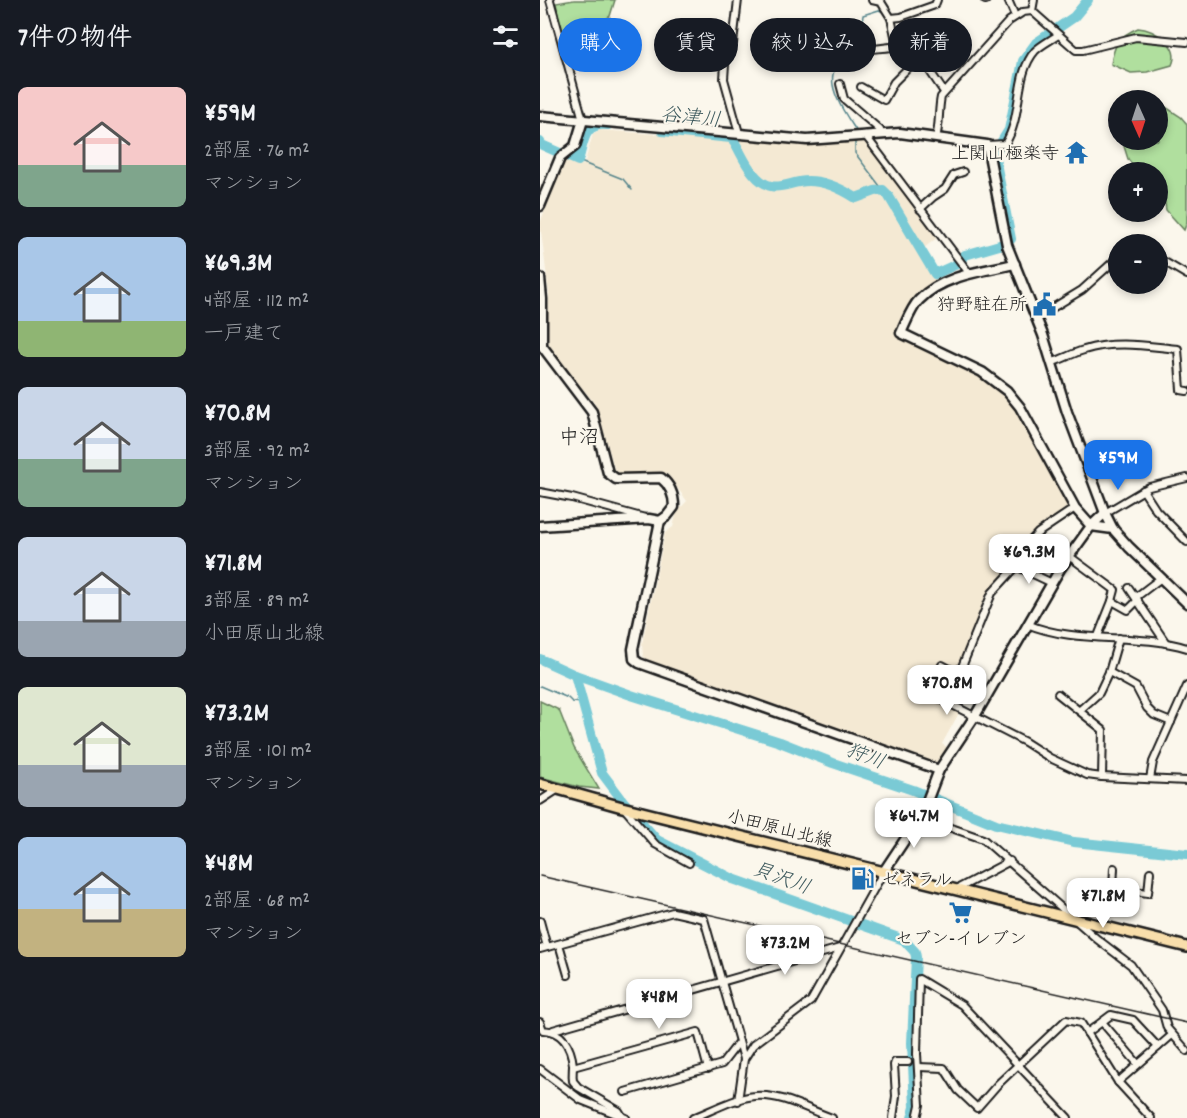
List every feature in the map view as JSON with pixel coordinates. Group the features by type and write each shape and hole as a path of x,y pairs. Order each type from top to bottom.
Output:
{"main road":[{"name":"小田原山北線","path":"540,784 622,807 1187,947"}],"street":[{"path":"540,206 560,158 575,146 583,120 550,0"},
{"path":"738,0 733,43 726,49 724,79 739,133"},
{"path":"872,0 881,2 891,18 902,17 935,5 937,0"},
{"path":"1008,0 1015,16"},
{"path":"1032,11 1034,0"},
{"path":"936,138 939,126 938,111 944,92 1015,16 1032,11"},
{"path":"1032,11 1076,50 1136,36 1187,42"},
{"path":"540,116 807,140 900,134 987,145 1005,144 1012,133 1028,62 1036,50 1058,35"},
{"path":"861,87 884,100 894,82 904,72"},
{"path":"930,72 944,92"},
{"path":"840,84 844,99 880,129 881,134"},
{"path":"865,135 969,273"},
{"path":"987,145 1003,230 1053,362 1067,412 1105,513 1113,529 1187,603"},
{"path":"920,209 945,189 954,175 963,172"},
{"path":"1015,264 969,273 934,288 918,301 901,333 982,372 1007,391 1020,407 1075,508 1091,526 1113,529"},
{"path":"1168,264 1187,275"},
{"path":"1036,318 1082,290 1108,267"},
{"path":"540,278 544,350 592,412 605,464 611,476 623,479 661,478 672,491 674,507 667,516 660,520 540,526"},
{"path":"1053,362 1083,350 1110,345 1125,344 1178,349 1181,390 1187,391"},
{"path":"744,1059 753,1045 811,1001 884,871 921,815 938,772 975,716 1052,583 1091,526 1105,513 1143,490 1187,478"},
{"path":"1143,490 1156,510 1187,542"},
{"path":"540,492 572,498 649,519"},
{"path":"1075,508 1038,533 1024,548 1016,566 992,593 959,674 942,665 929,693 1050,758 1087,775 1187,781"},
{"path":"660,520 633,649 636,661 938,772"},
{"path":"1069,556 1115,590 1098,636"},
{"path":"1016,566 1052,583"},
{"path":"1112,601 1128,610 1161,578"},
{"path":"1129,588 1166,643"},
{"path":"1027,624 1053,633 1166,643 1187,648"},
{"path":"1080,710 1099,693 1109,672 1119,638"},
{"path":"1109,672 1136,687 1147,708 1154,715 1171,722"},
{"path":"1150,779 1153,762 1187,686"},
{"path":"1058,694 1104,730 1102,777"},
{"path":"540,801 557,790"},
{"path":"622,807 655,844 689,863"},
{"path":"921,815 983,838 1107,948 1131,965 1159,1005 1167,1028 1187,1051"},
{"path":"957,889 1010,861"},
{"path":"1114,868 1113,888 1148,893 1150,872"},
{"path":"540,921 544,948 673,912 704,919 744,1059 738,1101"},
{"path":"559,944 568,975"},
{"path":"540,1022 543,1030 553,1030 840,948"},
{"path":"918,1118 920,1105 919,979 962,1005 1068,1118"},
{"path":"1088,1033 1111,1015 1133,1020 1158,1047"},
{"path":"918,1067 944,1068 958,1090 976,1108 1066,1020 1081,1023 1118,1082 1151,1118"},
{"path":"1102,1022 1138,1064"},
{"path":"553,1030 566,1043 573,1067 573,1081 578,1087 619,1111 624,1117"},
{"path":"573,1067 698,1032 708,1069"},
{"path":"1118,1082 1172,1035"},
{"path":"626,1092 722,1064 739,1042"},
{"path":"893,1118 896,1096 894,1065 895,1062 908,1062"},
{"path":"540,1069 581,1100 624,1117"},
{"path":"693,1118 757,1096 774,1098 832,1118"}],"shaded area":[{"path":"599,130 808,145 865,140 938,237 919,252 938,283 899,331 985,376 1012,400 1055,483 1071,507 1069,511 1035,533 1020,549 1014,564 989,592 959,668 955,669 941,662 924,696 959,713 942,744 950,749 946,750 939,761 933,764 646,660 643,656 642,644 665,533 673,527 677,512 687,501 667,474 625,475 615,471 596,405 550,349 547,334 549,294 540,223 564,160 584,165 593,134"}],"green space":[{"path":"574,0 615,0 610,16 607,18 559,18 556,3"},
{"path":"1138,28 1159,35 1170,45 1174,58 1172,65 1147,72 1131,73 1111,64 1118,42 1126,34"},
{"path":"1168,109 1187,124 1187,222 1184,230 1168,212 1168,162 1130,162 1125,150 1168,150"},
{"path":"540,701 559,710 574,748 599,789 579,787 540,777"}],"waterway":[{"name":"谷津川","path":"1011,239 995,158 997,149 1009,130 1023,61 1036,43 1074,17 1088,0"},
{"path":"857,132 843,111 835,93 833,76 836,68 846,59 844,42 851,29 862,23 863,15 879,10 885,13"},
{"name":"谷津川","path":"540,142 578,161 589,130 600,125 608,125"},
{"name":"谷津川","path":"662,131 731,138 745,162 760,181 774,187 815,181 834,186 856,198 883,190 935,274 957,264 965,255 1003,244"},
{"path":"855,139 855,153 883,190"},
{"path":"578,161 623,179 632,190"},
{"name":"狩川","path":"540,659 575,675 631,695 780,742 913,790 996,824 1074,842 1187,854"},
{"name":"貝沢川","path":"575,675 602,773 657,840 733,879 904,940 915,952 912,1043 915,1107 912,1118"},
{"path":"540,686 572,702 583,703"}],"railway":[{"path":"540,876 1187,1023"}],"place":[{"name":"上関山極楽寺","path":"1077,153"},
{"name":"狩野駐在所","path":"1045,304"},
{"name":"ゼネラル","path":"863,879"},
{"name":"セブン-イレブン","path":"961,912"}],"district":[{"name":"中沼","path":"579,436"}]}
